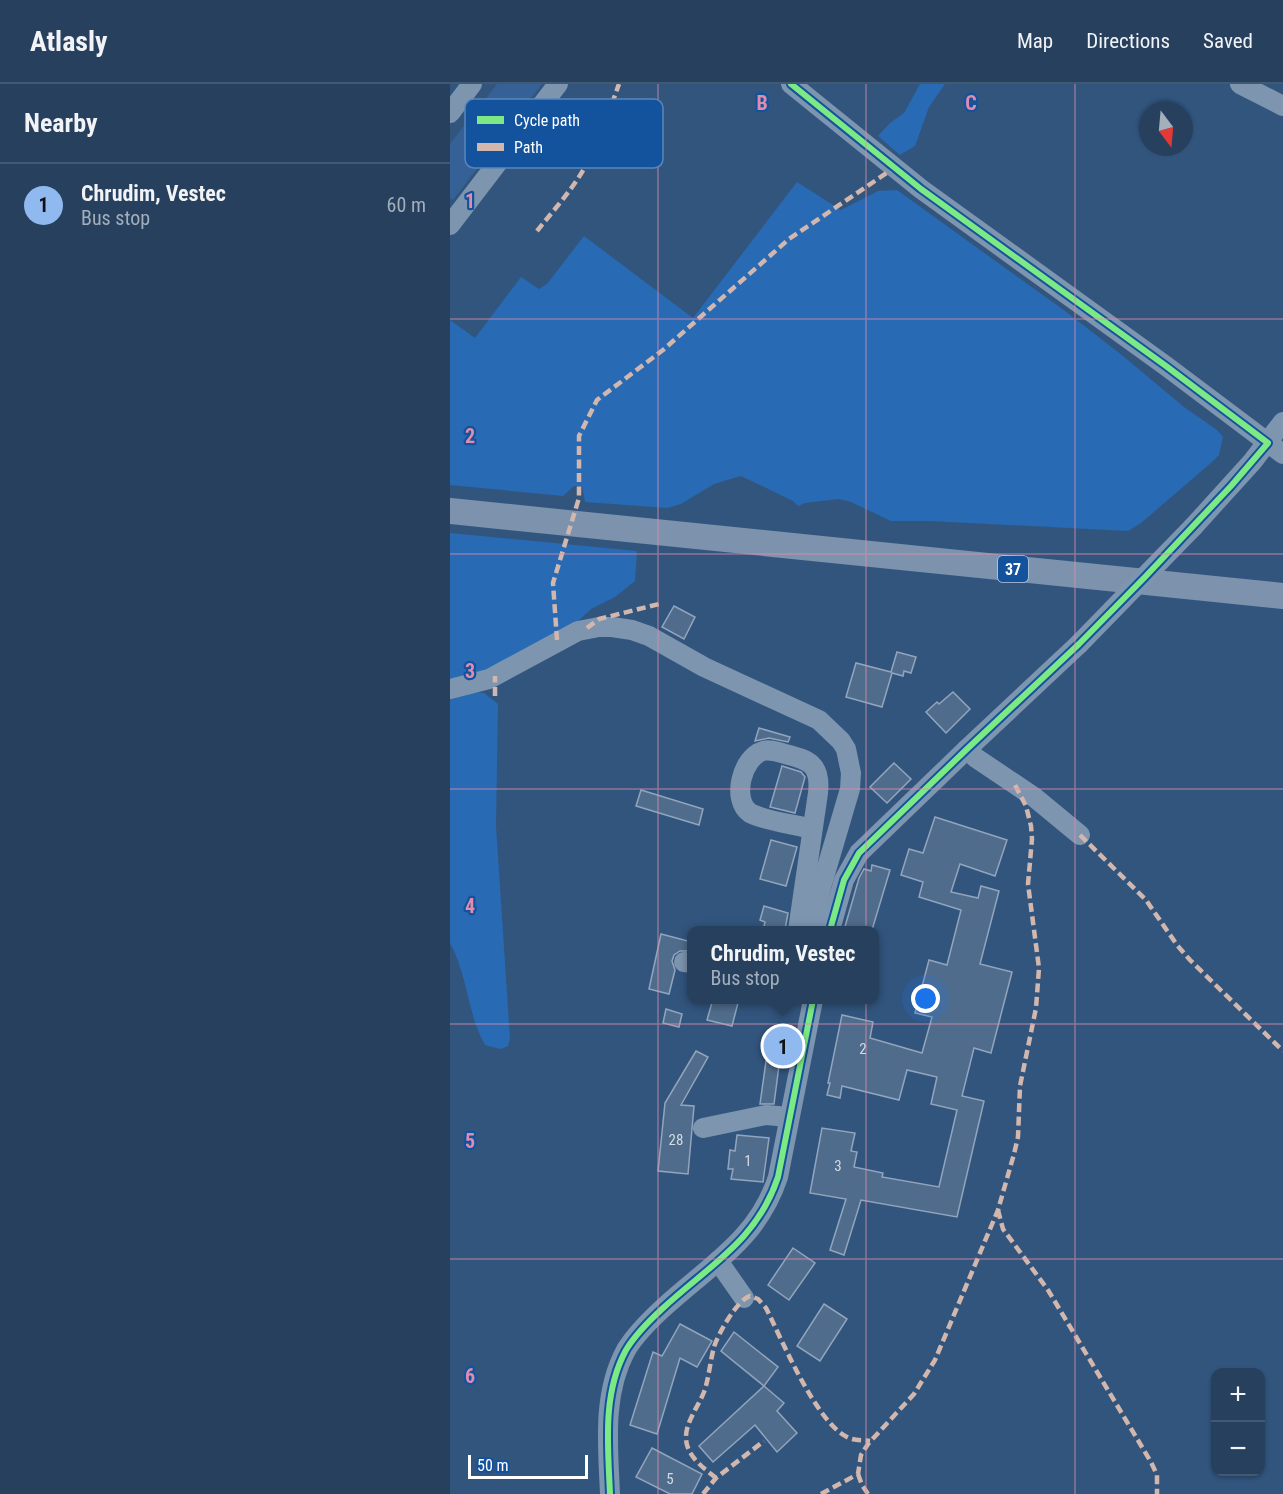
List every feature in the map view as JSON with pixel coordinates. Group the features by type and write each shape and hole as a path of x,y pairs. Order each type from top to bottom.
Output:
{"main road":[{"name":"37","path":"450,512 1283,596"}],"street":[{"path":"450,112 472,84"},
{"path":"547,99 558,84"},
{"path":"790,84 921,189 1166,366 1275,449"},
{"path":"1240,84 1283,106"},
{"path":"450,225 494,168"},
{"path":"831,926 844,880 859,854 1078,644 1193,527 1275,449 1283,422"},
{"path":"450,690 489,679 557,640 578,631 612,627 632,630 649,636 704,667 819,720 841,741 846,749 852,772 850,789 812,926"},
{"path":"967,749 976,758 1048,807 1080,835"},
{"path":"799,926 819,779 813,765 799,757 765,750 758,754 744,772 740,793 744,807 757,816 812,829"},
{"path":"610,1494 608,1414 612,1389 626,1350 652,1318 750,1231 771,1197 778,1177 812,1004"},
{"path":"703,1128 766,1115 789,1117"},
{"path":"718,1261 744,1298"}],"shaded area":[{"path":"497,84 542,84 530,99 486,99"},
{"path":"920,84 945,84 929,107 915,146 900,155 878,136 904,113"},
{"path":"465,124 465,168 477,168 453,200 450,198 450,144"},
{"path":"797,182 841,210 878,191 897,190 1065,311 1184,407 1217,430 1223,437 1219,455 1141,523 1128,531 891,521 851,502 839,499 798,506 793,501 741,476 714,484 681,504 667,508 585,502 582,486 574,486 563,496 450,485 450,320 475,338 521,277 539,289 547,284 584,236 693,318"},
{"path":"450,533 637,551 635,581 615,597 591,609 571,628 486,672 450,679"},
{"path":"474,692 484,693 498,704 496,826 510,1039 508,1046 500,1049 485,1045 479,1033 461,968 450,943 450,698"}],"building":[{"path":"674,606 695,617 684,639 662,627"},
{"path":"897,652 916,657 911,673 904,671 903,676 892,673 882,707 846,697 856,663 891,672"},
{"path":"953,692 970,709 946,733 926,712"},
{"path":"759,728 790,737 788,742 769,738 755,741"},
{"path":"894,763 911,779 887,803 870,787"},
{"path":"782,766 801,772 805,777 795,813 770,807"},
{"path":"641,790 703,809 699,825 636,806"},
{"path":"935,817 1007,840 995,876 960,864 951,892 978,898 981,886 999,891 980,964 1012,972 991,1053 974,1048 962,1096 984,1101 957,1217 861,1200 844,1255 830,1250 846,1199 810,1193 822,1128 855,1133 851,1151 857,1152 854,1167 883,1173 882,1177 939,1187 957,1110 931,1104 937,1077 907,1070 899,1100 842,1086 840,1098 827,1095 842,1015 873,1022 870,1038 922,1053 932,1017 915,1013 929,960 947,965 961,910 919,897 923,882 901,875 909,849 923,853"},
{"path":"771,840 797,847 786,886 760,879"},
{"path":"872,865 890,870 873,926 845,926 859,878 864,869 871,871"},
{"path":"764,906 788,913 786,926 764,926 765,922 760,920"},
{"path":"661,934 687,941 687,951 680,951 674,955 672,961 675,970 669,994 649,989"},
{"path":"712,1004 738,1004 732,1026 707,1020"},
{"path":"666,1009 682,1014 679,1027 663,1023"},
{"path":"768,1047 781,1050 774,1104 760,1104"},
{"path":"696,1051 708,1057 681,1105 694,1106 688,1174 658,1171 665,1103"},
{"path":"737,1135 769,1138 763,1182 731,1179 733,1169 728,1169 730,1150 735,1151"},
{"path":"793,1248 815,1263 789,1300 768,1285"},
{"path":"824,1304 847,1319 820,1361 797,1346"},
{"path":"680,1324 712,1341 697,1367 680,1358 657,1434 630,1425 653,1352 662,1356"},
{"path":"734,1332 778,1367 764,1386 721,1351"},
{"path":"764,1386 784,1403 777,1411 797,1433 777,1452 755,1425 713,1462 699,1446"},
{"path":"652,1448 702,1474 692,1494 670,1494 636,1477"}],"marked path":[{"path":"613,99 619,84"},
{"path":"537,231 584,168"},
{"path":"557,640 553,583 579,498 579,436 597,400 663,350 789,239 894,168"},
{"path":"587,628 599,619 659,604"},
{"path":"495,676 495,696"},
{"path":"821,1494 858,1474 861,1455 868,1444 914,1394 935,1360 998,1210 1014,1154 1018,1137 1020,1086 1036,1008 1039,968 1028,884 1031,826 1026,806 1014,783"},
{"path":"1080,835 1146,900 1190,960 1283,1051"},
{"path":"998,1210 1003,1229 1048,1290 1151,1462 1157,1475 1157,1494"},
{"path":"716,1478 693,1457 687,1445 686,1433 704,1392 716,1341 734,1310 750,1296 758,1299 766,1308 790,1359 824,1415 847,1437 870,1441"},
{"path":"703,1494 716,1478 764,1441"},
{"path":"858,1474 868,1494"}],"cycle path":[{"path":"791,84 921,189 1166,366 1268,443 1231,486 1079,644 859,853 844,880 831,926"},
{"path":"610,1494 608,1420 618,1367 626,1350 642,1328 744,1236 769,1199 778,1177 812,1004"}],"place":[{"name":"Chrudim, Vestec","path":"783,1046"}]}
